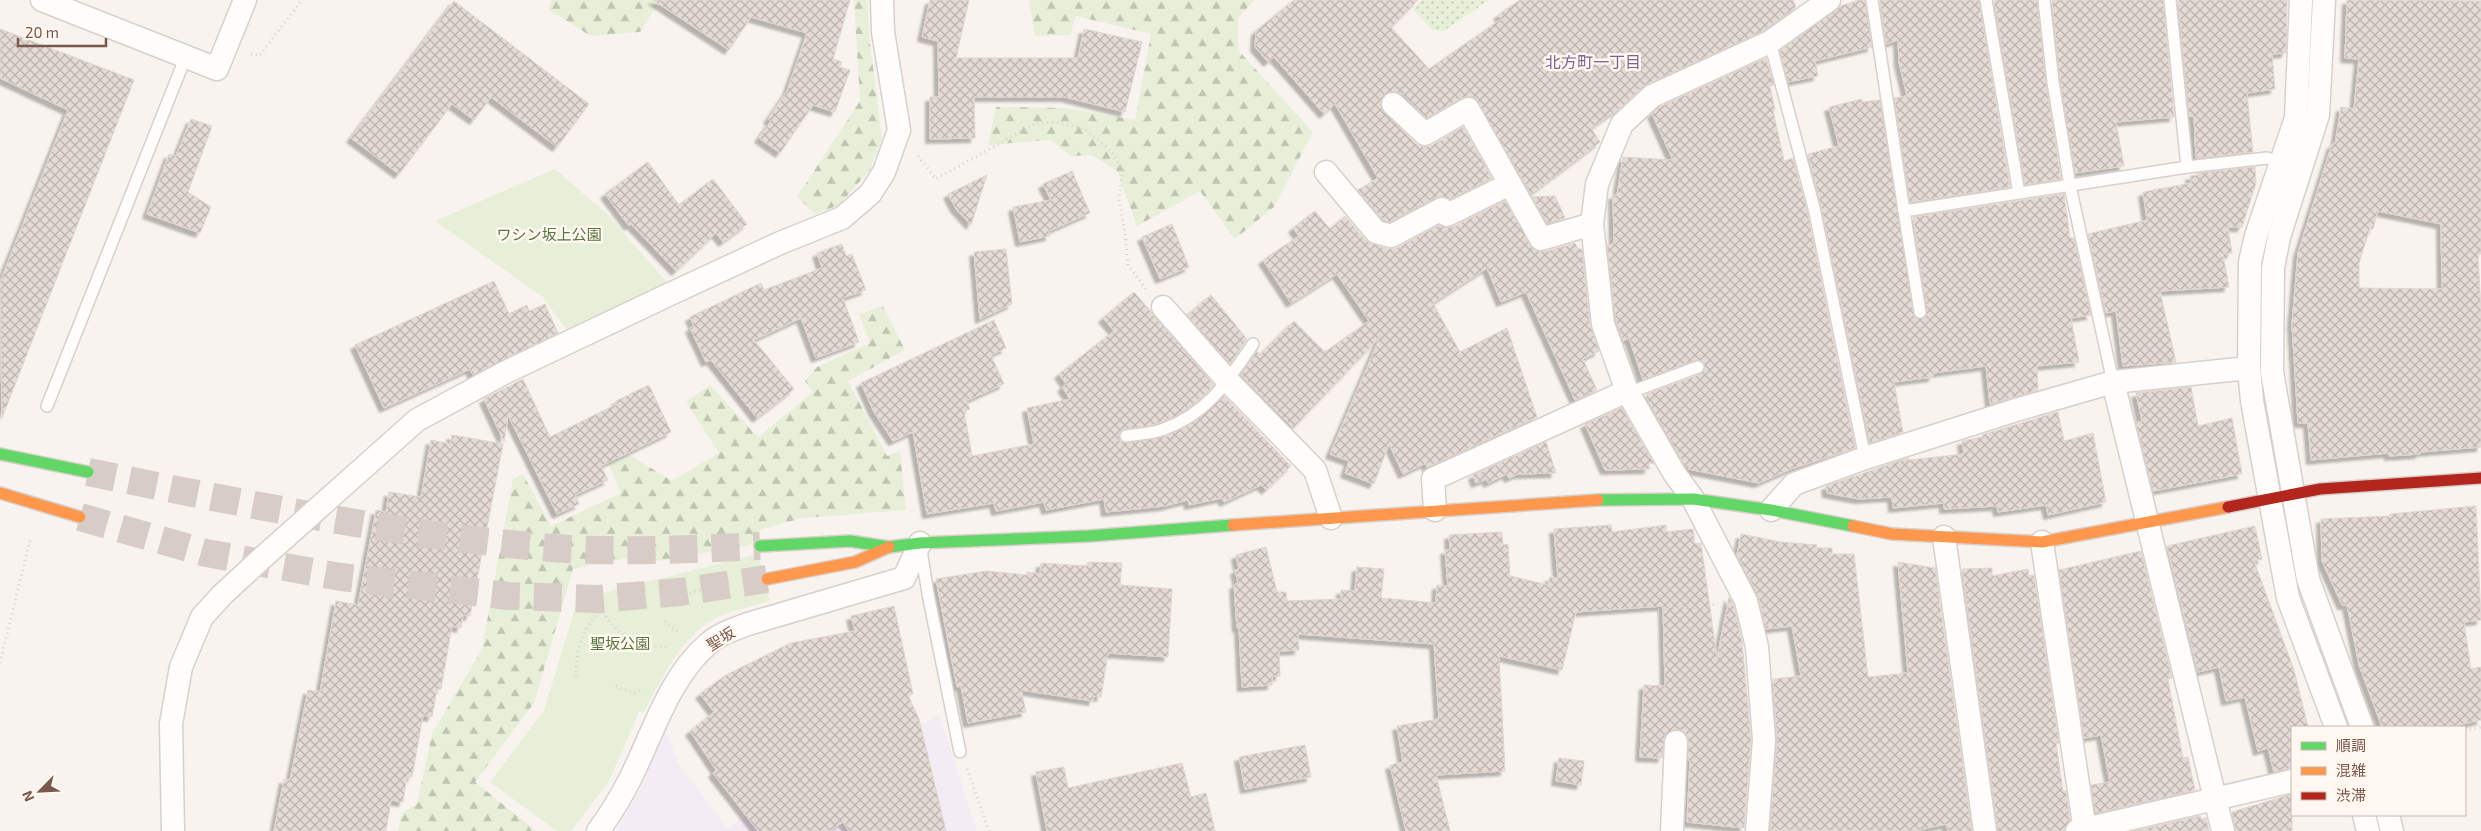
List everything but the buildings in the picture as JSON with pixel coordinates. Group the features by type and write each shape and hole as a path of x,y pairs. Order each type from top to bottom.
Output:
{"street":[{"path":"42,0 217,68 245,0"},
{"path":"173,831 171,724 181,667 202,617 222,595 417,420 506,372 668,295 780,243 842,218 870,194 884,172 899,130 883,32 882,0"},
{"path":"1758,831 1764,740 1757,647 1746,601 1693,499 1674,473 1627,392 1603,324 1592,224 1597,184 1622,124 1652,96 1770,42 1829,0"},
{"path":"2301,0 2296,118 2256,236 2250,262 2249,368 2252,401 2288,598 2336,726"},
{"path":"2324,0 2318,115 2279,237 2273,268 2272,372 2308,579 2362,726"},
{"path":"1394,104 1425,134 1468,109 1540,239 1592,224"},
{"path":"1326,172 1376,232 1391,236 1442,209 1447,216 1510,184"},
{"path":"1163,308 1228,381 1315,470 1331,518"},
{"path":"1771,510 1794,484 1865,458 2112,382 2249,368"},
{"path":"2112,382 2149,523 2223,831"},
{"path":"1436,510 1433,478 1627,392"},
{"path":"0,454 88,472"},
{"path":"760,546 850,541 889,547 920,543 1090,536 1436,510 1623,499 1693,499 1771,510 1892,534 2042,542 2320,489 2481,478"},
{"path":"0,492 80,517"},
{"path":"1944,537 1985,831"},
{"path":"2042,542 2082,830 2291,781"},
{"name":"聖坂","path":"598,831 630,780 666,701 689,665 708,644 725,633 748,624 904,578 920,543"},
{"path":"767,579 855,562 889,547"},
{"path":"1672,831 1676,742"},
{"path":"2364,816 2368,831"},
{"path":"2388,816 2392,831"}],"lane":[{"path":"1872,0 1920,312"},
{"path":"1986,0 2020,193"},
{"path":"2044,0 2053,82 2070,186 2112,382"},
{"path":"2170,0 2187,167"},
{"path":"1770,42 1814,208 1865,458"},
{"path":"47,406 186,56"},
{"path":"1904,211 2187,167 2267,158 2281,162"},
{"path":"1126,436 1163,430 1205,407 1228,381 1253,344"},
{"path":"1627,392 1698,367"},
{"path":"920,543 928,594 960,752"}],"path":[{"path":"226,47 259,56 302,0"},
{"path":"899,130 936,179 1036,123 1056,122 1086,130 1112,151 1123,170 1119,199 1128,265 1138,280 1163,308"},
{"path":"0,663 30,540"},
{"path":"666,601 731,580"},
{"path":"1658,610 1746,601"},
{"path":"576,677 576,661 583,636 588,626 603,611 610,623 633,641 673,647"},
{"path":"665,621 686,640"},
{"path":"616,686 633,693 645,688"},
{"path":"2466,731 2481,727"},
{"path":"1676,742 1764,740"},
{"path":"960,752 989,831"}],"shaded area":[{"path":"940,716 977,831 616,831 644,782 665,730 679,764 727,828 827,762"}],"green space":[{"path":"551,0 660,0 640,32 591,36 549,10"},
{"path":"854,0 867,0 870,43 882,139 869,171 839,205 815,214 797,197 860,101"},
{"path":"1029,0 1255,0 1238,18 1238,50 1313,132 1274,207 1235,239 1200,191 1137,226 1117,171 1092,155 1071,156 1050,140 988,145 996,107 1066,108 1135,120 1151,34 1076,16 1070,35 1035,36"},
{"path":"1422,0 1489,0 1444,31 1432,30 1413,9"},
{"name":"ワシン坂上公園","path":"555,169 608,215 669,285 569,333 543,297 435,221"},
{"path":"883,306 905,350 848,381 887,456 900,451 906,510 802,518 760,530 750,545 658,561 645,554 573,569 534,703 475,782 536,831 398,831 402,813 417,804 432,734 482,649 513,479 523,474 551,526 621,493 608,463 628,454 672,481 719,453 686,402 710,385 758,437 813,392 805,381 817,367 870,343 859,314"},
{"name":"聖坂公園","path":"758,554 770,601 722,615 695,633 685,644 667,670 644,712 639,712 609,781 571,831 557,831 490,782 544,710 578,599"}],"tunnel":[{"path":"88,472 319,517 494,542 552,548 604,550 760,546"},
{"path":"80,517 206,553 341,577 509,596 597,599 680,592 767,579"}],"traffic: fast":[{"path":"0,454 88,472"},
{"path":"1598,500 1693,499 1771,510 1853,526"},
{"path":"760,546 850,541 889,547 920,543 1089,536 1233,525"}],"traffic: slow":[{"path":"0,493 80,517"},
{"path":"1233,525 1598,500"},
{"path":"1853,526 1892,534 2042,542 2228,507"},
{"path":"767,579 855,562 889,547"}],"traffic: jam":[{"path":"2228,507 2320,489 2481,478"}],"district":[{"name":"北方町一丁目","path":"1593,62"}]}
